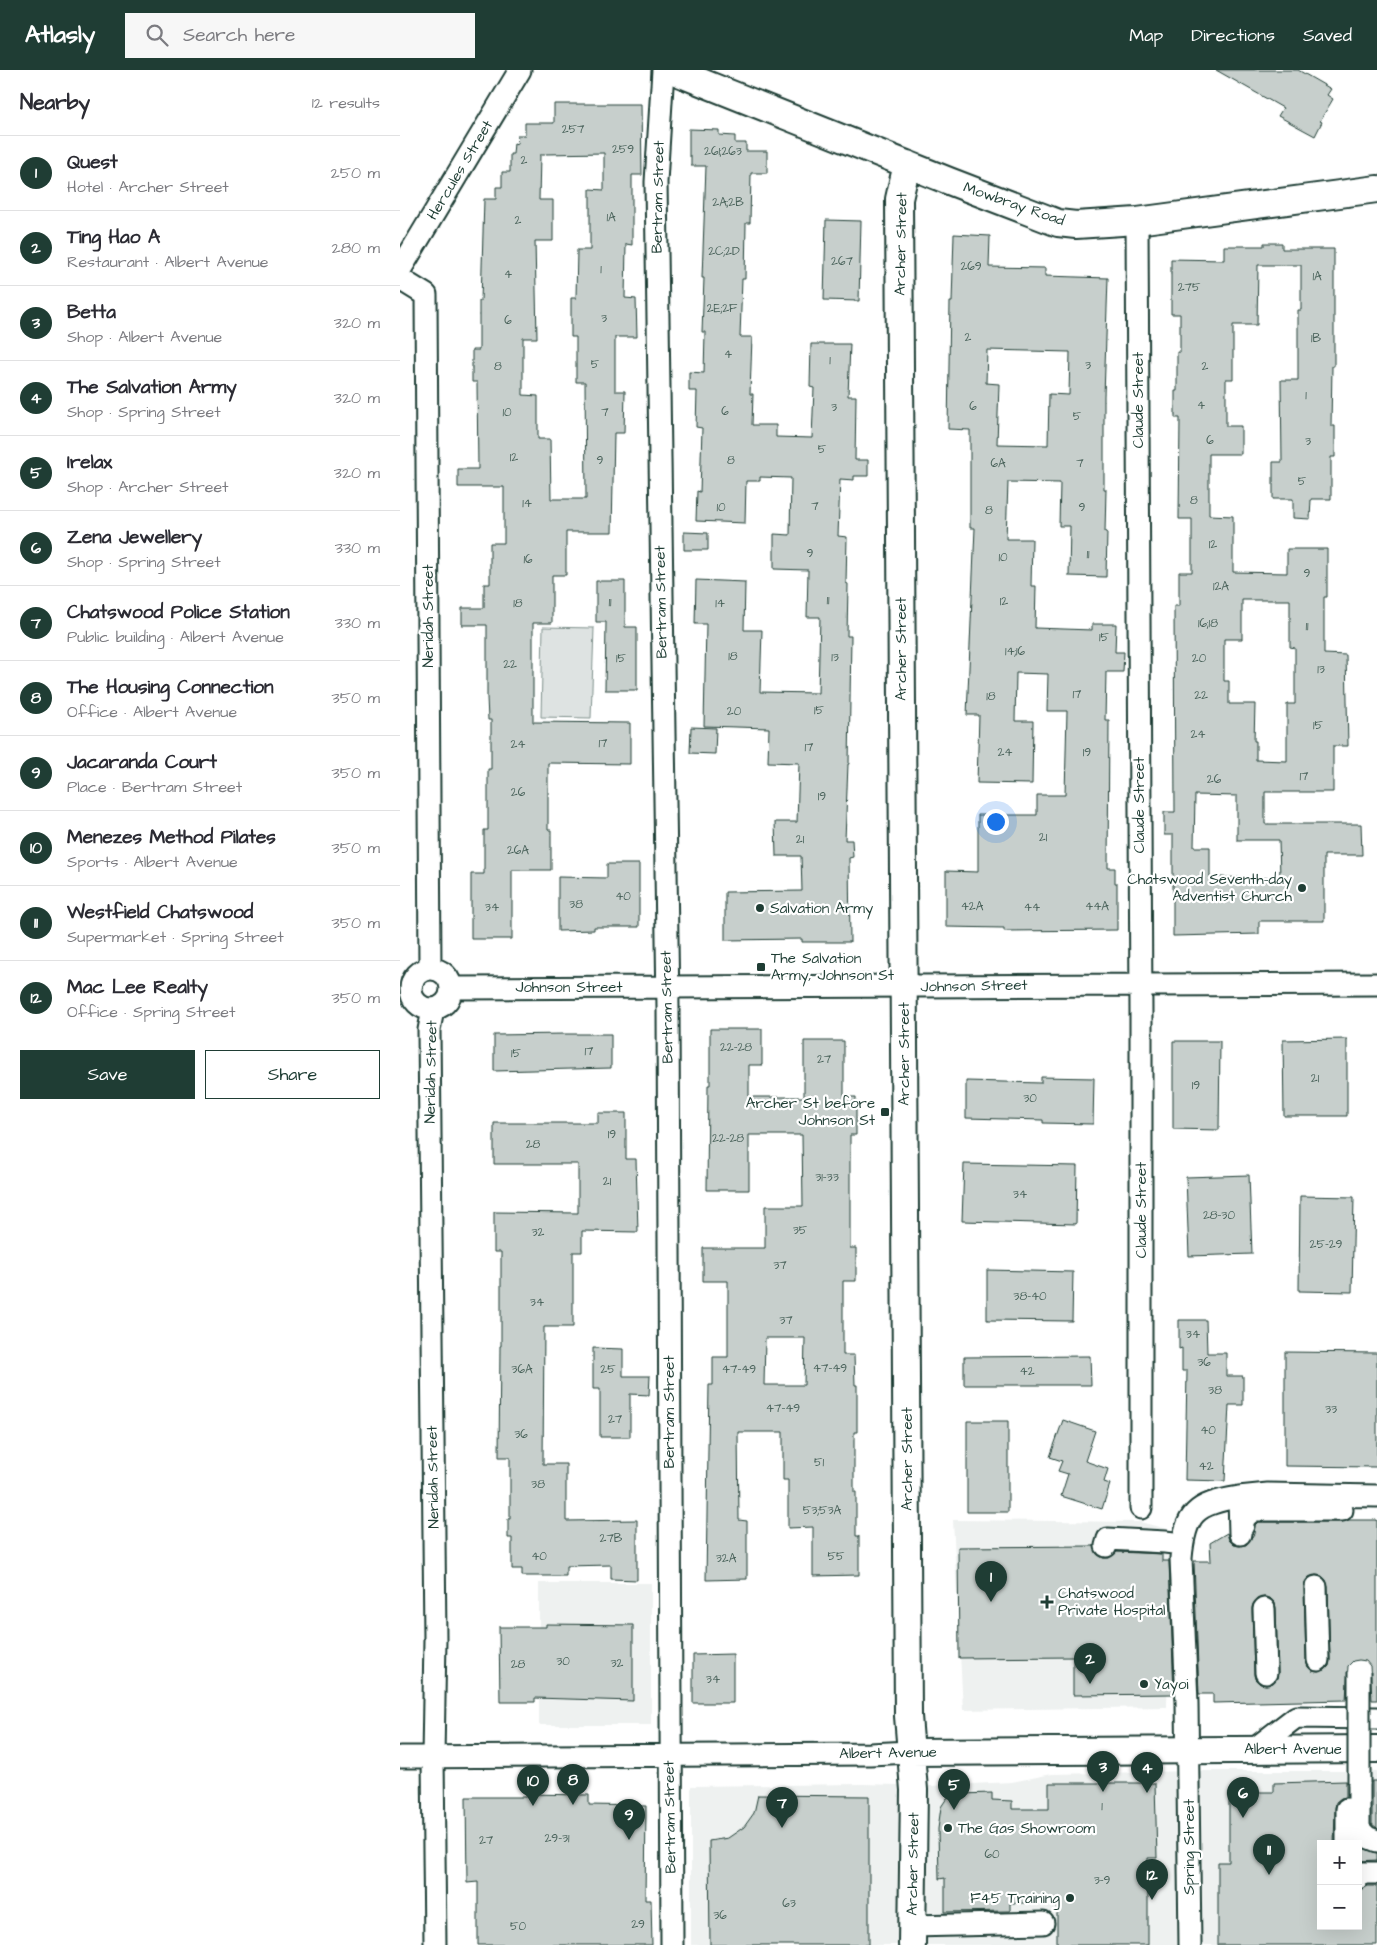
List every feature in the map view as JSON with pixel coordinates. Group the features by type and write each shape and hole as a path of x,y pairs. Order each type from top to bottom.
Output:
{"main road":[{"name":"Mowbray Road","path":"671,70 1058,223 1092,225 1137,221 1377,190"},
{"name":"Archer Street","path":"907,164 899,199 908,1716 914,1790 912,1935"},
{"name":"Albert Avenue","path":"910,1752 1377,1749"}],"street":[{"name":"Hercules Street","path":"400,270 520,70"},
{"name":"Bertram Street","path":"663,70 656,182 666,987 672,1945"},
{"name":"Claude Street","path":"1137,221 1141,984 1140,1508"},
{"name":"Neridah Street","path":"400,279 426,295 430,969"},
{"path":"430,969 436,969 447,976 452,988 449,1000 444,1005 433,1010 426,1009 415,1002 405,989 418,973 430,969"},
{"name":"Johnson Street","path":"452,988 1377,984"},
{"name":"Neridah Street","path":"433,1010 429,1030 435,1639 433,1757 435,1945"},
{"path":"1188,1750 1181,1558 1182,1544 1188,1526 1200,1507 1216,1500 1268,1494 1377,1496"},
{"path":"1239,1496 1242,1534 1242,1521 1248,1513 1255,1510 1344,1510 1377,1506"},
{"path":"1106,1546 1108,1540 1182,1544"},
{"path":"1316,1587 1318,1660"},
{"path":"1264,1609 1266,1673"},
{"path":"1352,1672 1353,1783 1359,1830 1367,1837 1362,1843"},
{"path":"1171,1694 1188,1750"},
{"path":"1253,1750 1296,1717 1377,1718"},
{"name":"Spring Street","path":"1188,1750 1190,1945"},
{"name":"Albert Avenue","path":"400,1757 878,1754 910,1752"},
{"path":"1353,1783 1360,1840"},
{"path":"912,1935 1043,1923"}],"shaded area":[{"path":"543,627 594,628 591,718 541,717"},
{"path":"953,1520 1140,1522 1171,1530 1167,1707 963,1710"},
{"path":"539,1583 651,1583 651,1725 539,1725"},
{"path":"1197,1771 1377,1771 1377,1945 691,1945 691,1786 863,1784 931,1786 1012,1782 1052,1774"}],"building":[{"path":"1216,70 1298,70 1331,89 1327,95 1333,99 1320,121 1322,122 1315,136 1278,116 1283,108"},
{"path":"554,104 641,104 642,175 632,175 632,245 626,244 625,298 636,299 637,337 615,337 615,391 625,391 624,433 614,433 612,532 566,532 566,575 552,575 552,623 533,623 533,722 630,723 630,764 548,763 548,830 551,830 551,870 512,870 512,939 471,939 471,874 484,874 484,830 488,830 488,769 491,769 491,720 488,720 487,697 487,625 462,625 462,608 484,608 484,584 490,584 490,543 504,543 504,487 458,487 458,469 478,469 477,382 472,382 472,350 479,350 479,301 481,301 484,199 496,199 496,187 502,187 502,172 510,172 510,154 513,154 514,143 517,144 518,135 525,135 525,123 554,123","holes":["604,153 604,190 590,189 590,250 577,250 576,298 571,298 571,337 576,337 576,382 585,382 586,499 551,499 550,439 538,439 538,396 523,395 523,338 537,338 535,241 553,241 553,200 539,200 540,155"]},
{"path":"689,129 719,130 719,135 735,136 735,143 746,143 746,151 767,151 767,173 751,173 750,223 746,223 745,279 742,279 740,337 752,337 750,394 753,394 752,425 776,425 776,437 812,438 814,388 810,387 811,344 850,344 848,396 856,396 855,460 868,460 868,476 854,476 854,480 840,479 838,536 847,537 847,636 851,636 849,764 845,840 852,840 853,857 849,858 850,942 802,942 802,939 725,940 725,892 802,891 801,856 776,856 775,822 797,822 799,763 768,762 769,728 704,726 706,624 695,624 696,580 745,582 744,630 762,630 760,692 818,693 820,617 807,617 808,570 774,569 774,534 790,535 791,478 760,477 760,481 746,481 745,523 696,521 697,491 700,492 702,428 696,427 697,391 689,391 689,372 704,373 705,332 702,332 704,278 702,278 706,166 691,166"},
{"path":"826,220 861,221 859,301 824,300"},
{"path":"954,234 990,236 989,267 1045,268 1045,276 1108,278 1104,396 1106,577 1069,576 1070,526 1059,526 1060,483 1008,482 1006,539 1032,539 1031,586 1036,586 1035,628 1092,630 1092,624 1116,624 1115,652 1124,652 1123,672 1106,672 1105,720 1109,720 1108,868 1115,868 1115,883 1117,883 1117,930 1004,931 1004,928 946,927 946,871 978,872 978,815 1037,815 1037,795 1065,795 1067,711 1047,711 1048,674 1016,673 1015,721 1033,721 1032,784 977,783 979,715 967,715 975,528 970,528 970,430 948,429 950,302 952,302","holes":["987,350 1070,352 1069,395 1049,394 1048,445 997,444 999,384 986,383"]},
{"path":"1264,243 1282,243 1282,249 1334,249 1334,366 1332,366 1331,426 1335,426 1335,457 1331,457 1331,499 1311,499 1310,519 1293,518 1293,499 1273,499 1273,462 1282,462 1281,380 1298,380 1298,310 1301,310 1301,265 1258,265 1257,325 1233,325 1233,379 1226,379 1226,426 1241,426 1241,454 1209,454 1209,515 1233,516 1233,572 1287,573 1287,549 1327,549 1327,597 1324,597 1324,654 1346,655 1348,746 1333,746 1333,792 1265,792 1265,824 1361,824 1362,855 1324,855 1324,921 1259,921 1259,934 1173,936 1173,835 1164,835 1164,812 1175,812 1174,606 1179,606 1179,572 1192,572 1192,519 1179,519 1180,418 1175,418 1175,391 1177,391 1177,352 1180,352 1180,314 1171,314 1171,259 1224,260 1224,246 1264,246","holes":["1242,600 1290,600 1290,647 1295,648 1295,704 1287,704 1287,761 1256,760 1256,741 1254,741 1255,704 1229,704 1229,681 1224,681 1224,639 1242,639","1195,795 1237,796 1237,840 1279,840 1280,878 1210,877 1210,847 1194,847"]},
{"path":"684,532 708,533 708,550 684,550"},
{"path":"596,581 625,581 625,627 637,627 637,690 605,690 606,622 596,622"},
{"path":"691,727 716,728 715,754 690,753"},
{"path":"607,864 639,864 639,927 594,927 594,930 558,931 558,877 607,878"},
{"path":"710,1029 762,1029 762,1065 749,1065 749,1097 804,1097 804,1041 844,1041 844,1097 856,1097 856,1135 850,1135 850,1248 856,1248 856,1281 843,1281 843,1355 854,1355 855,1385 857,1385 857,1432 854,1432 854,1492 856,1492 856,1536 859,1536 859,1575 813,1576 813,1527 788,1528 788,1480 783,1480 783,1432 738,1432 739,1520 747,1521 747,1579 706,1580 709,1385 713,1385 713,1357 728,1357 728,1281 703,1281 703,1248 765,1248 765,1206 803,1206 802,1135 749,1135 749,1190 707,1190 708,1085 710,1085","holes":["765,1338 805,1338 804,1385 764,1385"]},
{"path":"611,1034 611,1068 494,1071 494,1035"},
{"path":"1347,1039 1347,1116 1284,1116 1283,1040"},
{"path":"1173,1041 1220,1041 1219,1130 1173,1129"},
{"path":"1041,1077 1094,1078 1093,1124 1043,1123 1043,1120 966,1118 966,1081 1041,1083"},
{"path":"598,1113 626,1113 626,1159 636,1159 638,1232 582,1231 582,1252 573,1252 573,1327 544,1327 543,1464 566,1464 566,1521 637,1520 637,1580 611,1579 611,1565 566,1566 566,1576 522,1576 522,1569 512,1569 512,1538 508,1538 508,1519 510,1519 510,1457 499,1457 501,1252 494,1252 494,1212 578,1213 578,1164 494,1164 494,1123 598,1123"},
{"path":"964,1164 1077,1166 1076,1224 962,1221"},
{"path":"1249,1175 1252,1254 1189,1256 1186,1177"},
{"path":"1300,1196 1354,1197 1352,1292 1299,1291"},
{"path":"987,1270 1073,1272 1072,1321 987,1320"},
{"path":"1179,1320 1206,1320 1207,1353 1226,1353 1226,1376 1243,1376 1243,1405 1229,1405 1225,1481 1185,1480 1187,1371 1182,1371 1182,1348 1179,1349"},
{"path":"593,1348 623,1349 623,1376 650,1376 649,1395 630,1394 630,1437 600,1437 600,1389 593,1389"},
{"path":"1285,1352 1377,1353 1377,1467 1285,1466"},
{"path":"1090,1356 1091,1385 964,1385 964,1357"},
{"path":"1063,1420 1095,1431 1085,1461 1108,1469 1104,1482 1110,1484 1102,1509 1061,1496 1068,1474 1058,1471 1062,1461 1050,1457"},
{"path":"967,1421 1008,1421 1008,1512 967,1512"},
{"path":"1349,1520 1377,1520 1377,1700 1372,1700 1370,1666 1366,1661 1359,1660 1353,1661 1348,1666 1346,1700 1213,1703 1213,1694 1199,1694 1194,1561 1211,1561 1210,1543 1227,1533 1229,1540 1234,1545 1246,1545 1254,1534 1255,1525 1258,1522 1342,1522","holes":["1322,1576 1326,1580 1328,1587 1330,1660 1329,1666 1325,1670 1318,1672 1312,1671 1308,1667 1306,1660 1304,1587 1309,1577","1270,1598 1275,1603 1276,1608 1278,1673 1273,1683 1266,1685 1260,1684 1255,1679 1254,1674 1252,1609 1257,1599"]},
{"path":"1094,1546 1097,1554 1103,1558 1109,1558 1117,1552 1162,1554 1162,1561 1169,1561 1174,1694 1073,1695 1073,1657 959,1658 958,1547"},
{"path":"546,1624 633,1625 633,1701 535,1698 535,1702 500,1702 499,1627 546,1627"},
{"path":"733,1654 733,1703 693,1703 693,1655"},
{"path":"1346,1781 1346,1797 1336,1802 1334,1840 1317,1840 1317,1930 1362,1930 1362,1888 1377,1886 1377,1945 1218,1945 1218,1862 1229,1862 1229,1792 1274,1792 1274,1783"},
{"path":"1372,1781 1377,1781 1377,1828 1372,1824"},
{"path":"1049,1783 1155,1783 1157,1858 1148,1858 1148,1945 1057,1945 1057,1903 1010,1903 1010,1911 945,1912 945,1878 939,1879 938,1829 941,1807 947,1798 960,1794 992,1793 992,1800 1012,1801 1012,1809 1049,1809"},
{"path":"526,1794 589,1795 589,1805 646,1806 645,1900 651,1900 652,1945 478,1945 478,1882 467,1883 466,1797 526,1797"},
{"path":"758,1795 869,1796 869,1945 710,1945 709,1841 728,1838 744,1827 754,1813"},
{"path":"1362,1847 1377,1853 1377,1860 1362,1861"}],"place":[{"name":"Chatswood Seventh-day Adventist Church","path":"1302,888"},
{"name":"Salvation Army","path":"760,908"},
{"name":"The Salvation Army, Johnson St","path":"761,967"},
{"name":"Archer St before Johnson St","path":"885,1112"},
{"name":"Quest","path":"991,1602"},
{"name":"Chatswood Private Hospital","path":"1047,1602"},
{"name":"Ting Hao A","path":"1090,1684"},
{"name":"Yayoi","path":"1144,1684"},
{"name":"Betta","path":"1103,1792"},
{"name":"The Salvation Army","path":"1147,1793"},
{"name":"The Housing Connection","path":"573,1805"},
{"name":"Menezes Method Pilates","path":"533,1806"},
{"name":"Irelax","path":"954,1810"},
{"name":"Zena Jewellery","path":"1243,1818"},
{"name":"Chatswood Police Station","path":"782,1828"},
{"name":"The Gas Showroom","path":"948,1828"},
{"name":"Jacaranda Court","path":"629,1840"},
{"name":"Westfield Chatswood","path":"1269,1875"},
{"name":"F45 Training","path":"1070,1898"},
{"name":"Mac Lee Realty","path":"1152,1900"}]}
